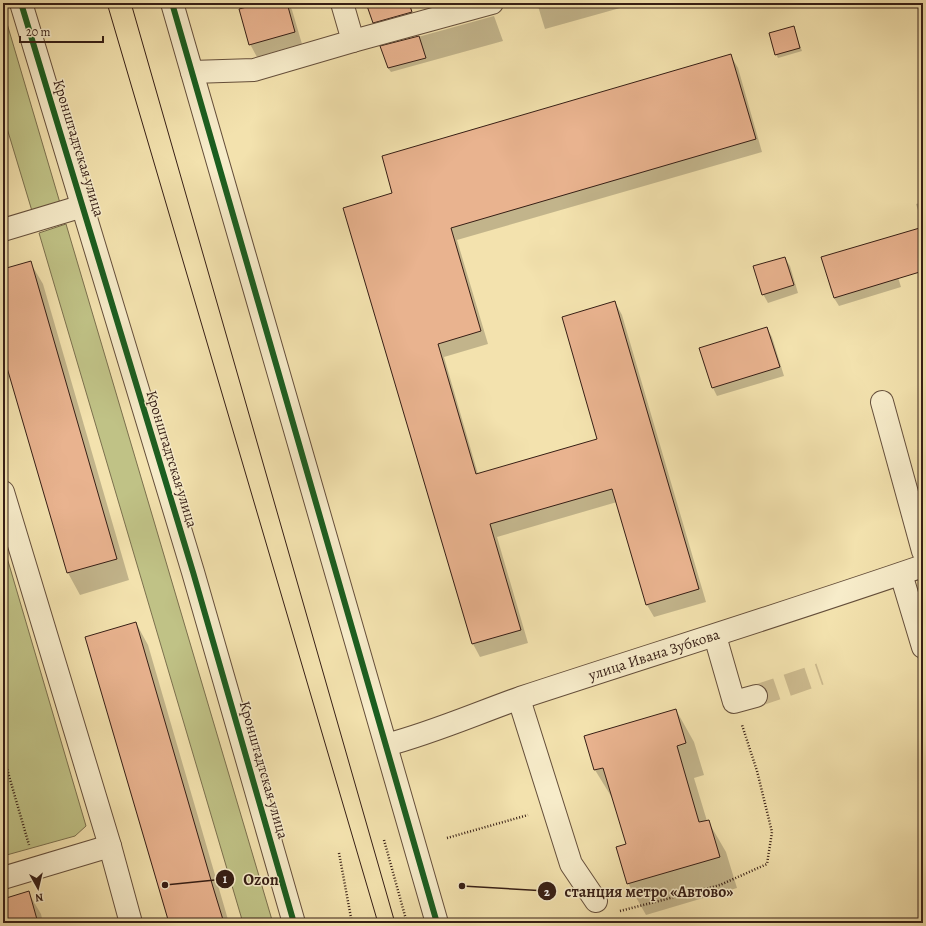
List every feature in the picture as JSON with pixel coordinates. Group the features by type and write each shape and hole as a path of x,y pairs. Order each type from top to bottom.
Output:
{"street":[{"name":"Кронштадтская улица","path":"21,3 193,572 294,923"},
{"path":"172,3 437,923"},
{"path":"342,3 353,41"},
{"path":"192,72 254,70 353,41 431,11 492,3"},
{"path":"3,230 83,206"},
{"path":"882,402 923,551"},
{"path":"3,492 110,846 131,923"},
{"name":"улица Ивана Зубкова","path":"386,745 417,737 519,699 715,636 923,566"},
{"path":"901,574 923,647"},
{"path":"715,636 734,702 756,696"},
{"path":"519,699 571,864 596,901"},
{"path":"3,878 110,846"}],"path":[{"path":"596,901 606,915 720,885 767,864 772,832 757,771 734,702"},
{"path":"3,755 36,868"},
{"path":"447,838 554,808"},
{"path":"384,840 407,923"},
{"path":"339,853 352,923"}],"green space":[{"path":"3,10 60,203 32,211 3,115"},
{"path":"66,224 272,920 263,923 243,923 39,233"},
{"path":"3,544 86,826 75,836 3,856"}],"building":[{"path":"262,3 287,3 295,32 249,45 239,9"},
{"path":"366,3 409,3 412,12 373,23"},
{"path":"794,26 800,48 775,55 769,33"},
{"path":"419,36 426,58 388,68 380,46"},
{"path":"731,54 756,139 451,228 481,331 438,344 476,474 597,439 562,317 615,301 699,589 646,605 612,489 490,524 521,630 472,644 343,208 392,193 382,156"},
{"path":"923,227 923,271 834,298 821,257"},
{"path":"785,257 794,285 762,295 753,266"},
{"path":"31,261 117,559 67,573 3,354 3,269"},
{"path":"767,327 780,367 712,388 699,348"},
{"path":"136,622 224,923 169,923 85,637"},
{"path":"676,709 686,743 677,746 699,822 709,820 720,857 627,884 616,847 626,844 603,768 594,770 584,736"},
{"path":"29,891 38,923 3,923 3,899"}],"tunnel":[{"path":"756,696 820,674"}],"tram line":[{"path":"107,3 378,923"},
{"path":"131,3 395,923"}],"cycle path":[{"path":"21,3 193,572 294,923"},
{"path":"172,3 437,923"}],"place":[{"name":"Ozon","path":"165,885"},
{"name":"станция метро «Автово»","path":"462,886"}]}
